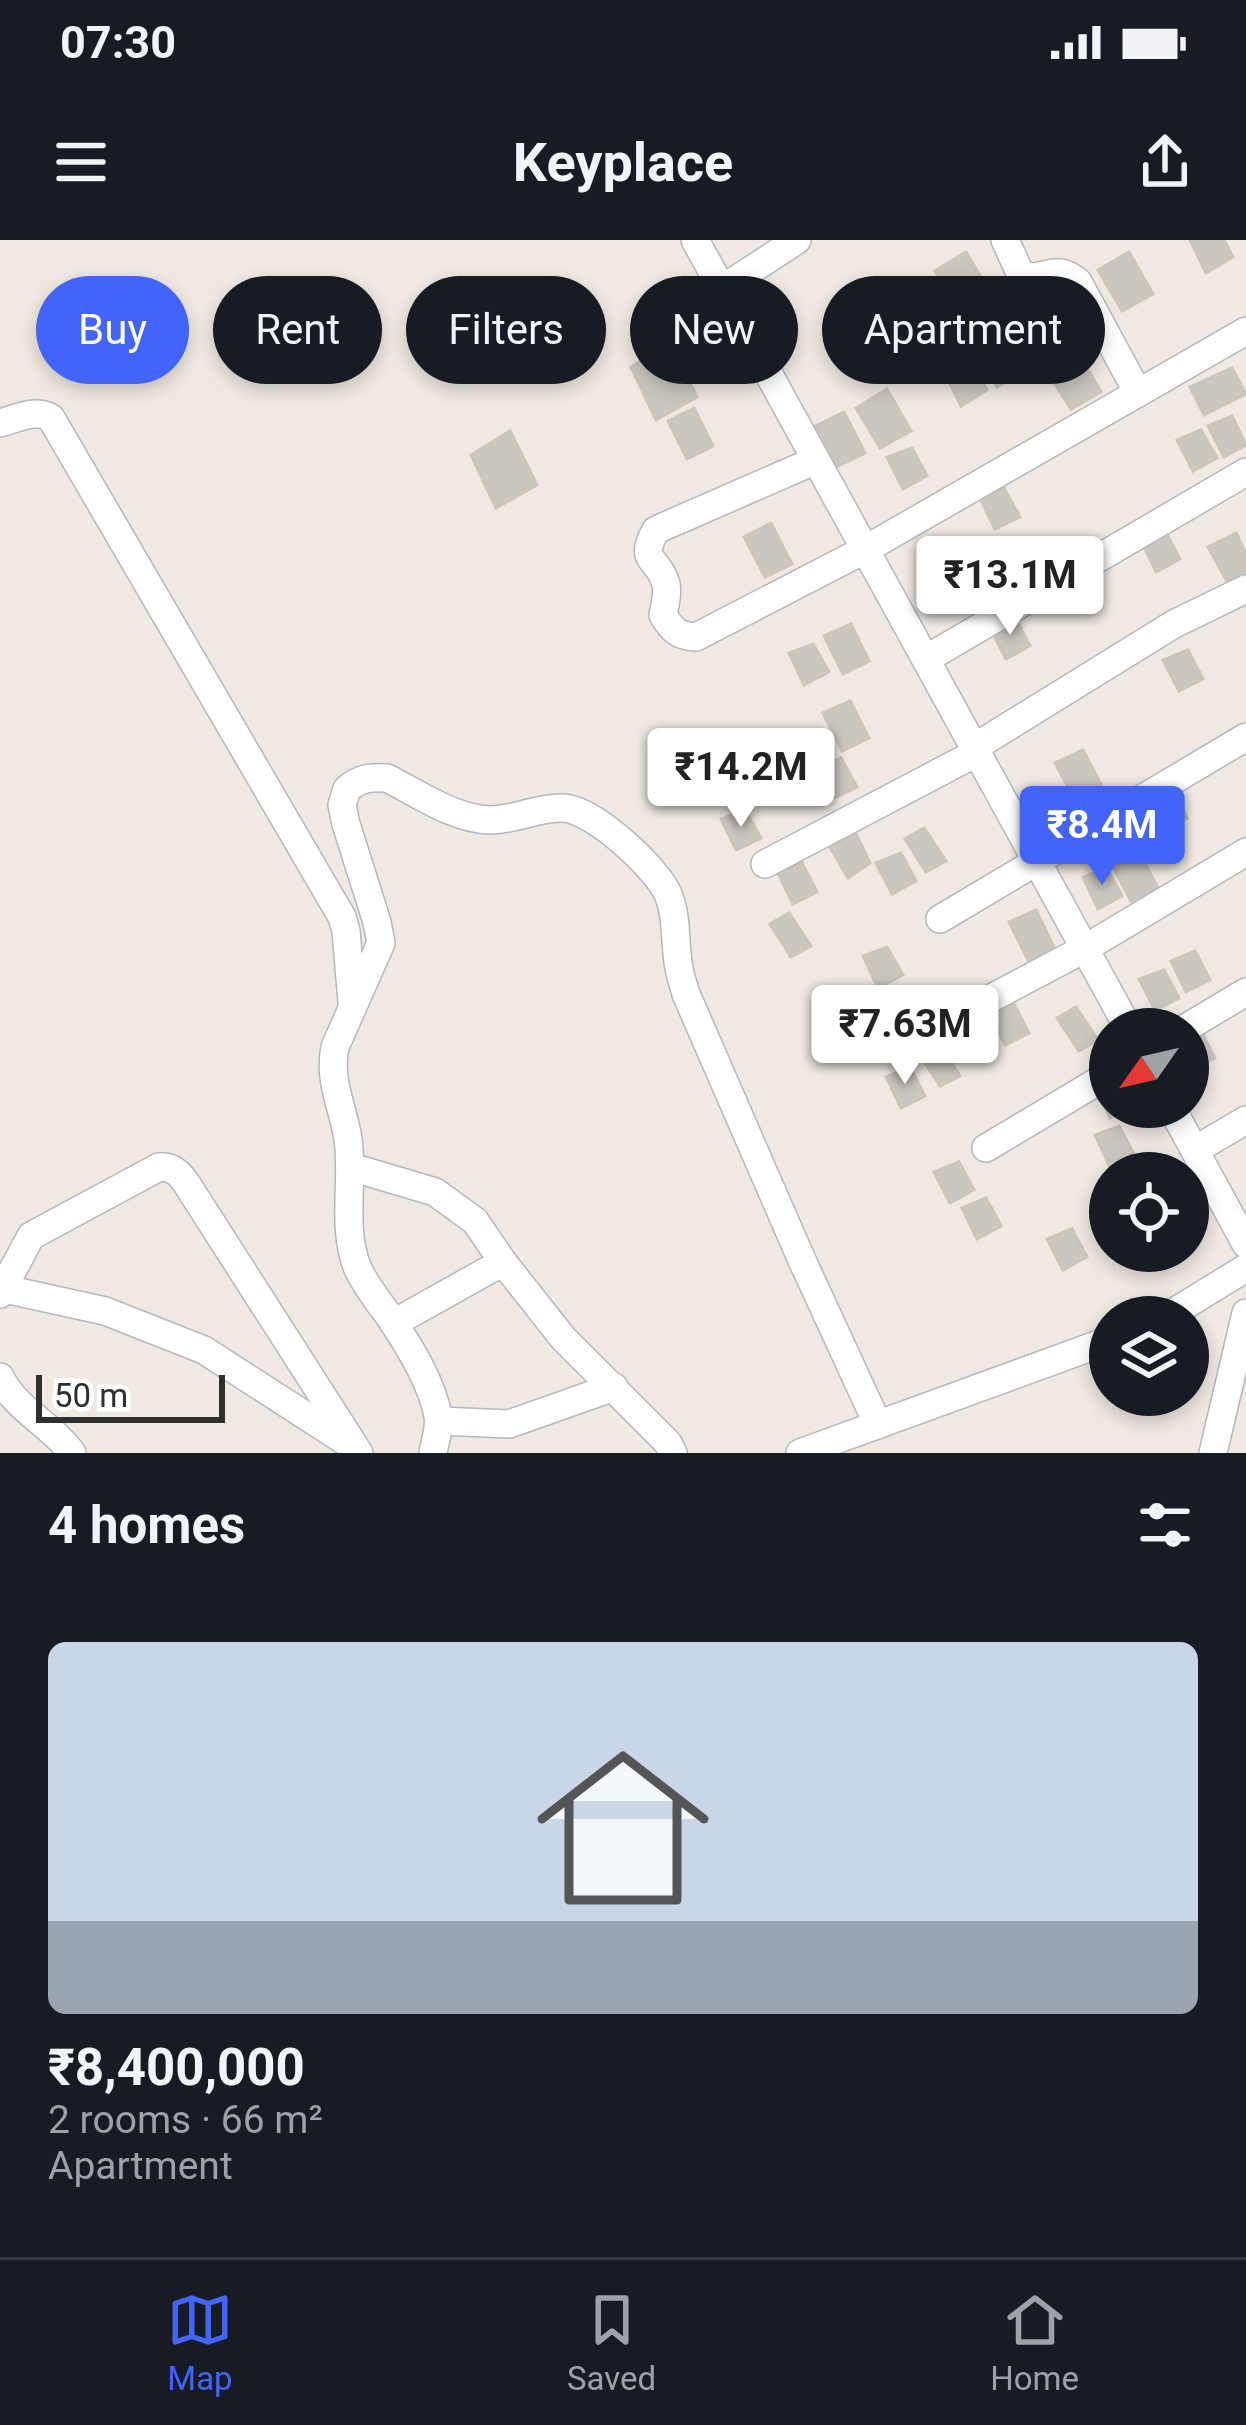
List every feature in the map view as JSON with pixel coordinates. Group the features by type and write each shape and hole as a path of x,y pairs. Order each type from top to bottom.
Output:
{"street":[{"path":"695,240 714,276"},
{"path":"743,276 797,240"},
{"path":"1005,240 1021,275 1034,279 1057,271 1078,282 1138,393"},
{"path":"814,461 656,530 647,545 648,557 664,578 668,591 663,615 670,628 681,636 696,637 866,549 1246,331"},
{"path":"773,384 1117,1008"},
{"path":"0,423 36,413 51,418 342,917 353,1006"},
{"path":"926,658 1246,472"},
{"path":"765,864 976,750 1174,624 1246,589"},
{"path":"940,919 1246,737"},
{"path":"433,1453 440,1421 430,1387 361,1276 349,1232 351,1167 332,1065 335,1047 381,943 343,805 347,789 362,778 387,778 461,814 489,820 570,808 592,818 656,873 674,914 678,965 686,994 878,1425"},
{"path":"901,1046 1084,949 1246,852"},
{"path":"1209,1014 1246,992"},
{"path":"986,1148 1089,1087"},
{"path":"1195,1150 1246,1120"},
{"path":"1183,1128 1246,1244"},
{"path":"159,1167 170,1167 197,1199 358,1451 204,1350 105,1311 3,1292 23,1246 31,1236 159,1167"},
{"path":"351,1167 435,1192 475,1221 563,1338 673,1453"},
{"path":"394,1324 503,1262"},
{"path":"1200,1296 1246,1268"},
{"path":"1213,1453 1246,1313"},
{"path":"800,1453 1089,1348"},
{"path":"440,1421 509,1424 614,1387"},
{"path":"1,1388 71,1453"}],"building":[{"path":"1190,240 1224,240 1233,257 1206,273"},
{"path":"966,252 980,276 938,276 935,271"},
{"path":"1129,252 1153,294 1122,311 1098,270"},
{"path":"1232,368 1246,394 1204,415 1190,387"},
{"path":"639,384 690,384 697,397 656,420"},
{"path":"950,384 984,384 987,390 961,406"},
{"path":"1055,384 1096,384 1101,392 1071,409"},
{"path":"887,389 911,431 880,448 856,408"},
{"path":"694,408 713,446 687,459 668,421"},
{"path":"844,412 865,453 838,466 816,426"},
{"path":"1232,416 1246,445 1224,457 1208,426"},
{"path":"1201,430 1217,458 1193,471 1177,440"},
{"path":"510,431 537,485 496,508 471,455"},
{"path":"912,448 927,476 903,489 887,457"},
{"path":"1004,488 1020,517 995,529 980,498"},
{"path":"771,523 792,564 765,577 744,537"},
{"path":"1165,531 1180,559 1156,572 1141,540"},
{"path":"1236,533 1246,554 1246,579 1230,587 1208,547"},
{"path":"946,571 961,599 937,612 922,581"},
{"path":"1015,618 1030,646 1006,659 990,628"},
{"path":"851,624 869,661 843,674 824,636"},
{"path":"813,644 829,672 804,685 789,653"},
{"path":"1188,650 1203,679 1179,691 1163,660"},
{"path":"850,701 869,738 842,751 823,713"},
{"path":"1083,750 1104,790 1077,804 1055,763"},
{"path":"841,758 857,787 832,799 817,768"},
{"path":"1172,789 1187,818 1163,830 1148,799"},
{"path":"745,810 761,838 736,850 721,819"},
{"path":"1123,815 1138,843 1114,856 1101,827"},
{"path":"853,828 870,863 848,878 827,842"},
{"path":"924,828 946,861 926,872 905,839"},
{"path":"1137,848 1158,888 1131,901 1110,861"},
{"path":"901,853 916,881 892,894 876,863"},
{"path":"802,863 817,892 793,904 778,873"},
{"path":"1107,868 1122,896 1098,909 1083,877"},
{"path":"1036,910 1054,947 1028,960 1009,922"},
{"path":"789,913 811,946 791,957 770,924"},
{"path":"887,947 903,975 878,988 863,956"},
{"path":"1195,951 1210,980 1186,992 1171,961"},
{"path":"1164,970 1179,998 1154,1008 1139,979"},
{"path":"1014,1004 1029,1033 1005,1045 990,1014"},
{"path":"1076,1007 1089,1026 1089,1045 1079,1051 1057,1018"},
{"path":"938,1042 960,1076 940,1086 919,1054"},
{"path":"910,1067 925,1096 901,1108 886,1077"},
{"path":"1120,1128 1133,1152 1103,1152 1095,1135"},
{"path":"959,1162 974,1190 950,1203 934,1172"},
{"path":"986,1198 1001,1226 977,1239 962,1208"},
{"path":"1072,1229 1087,1257 1063,1270 1047,1239"}]}
